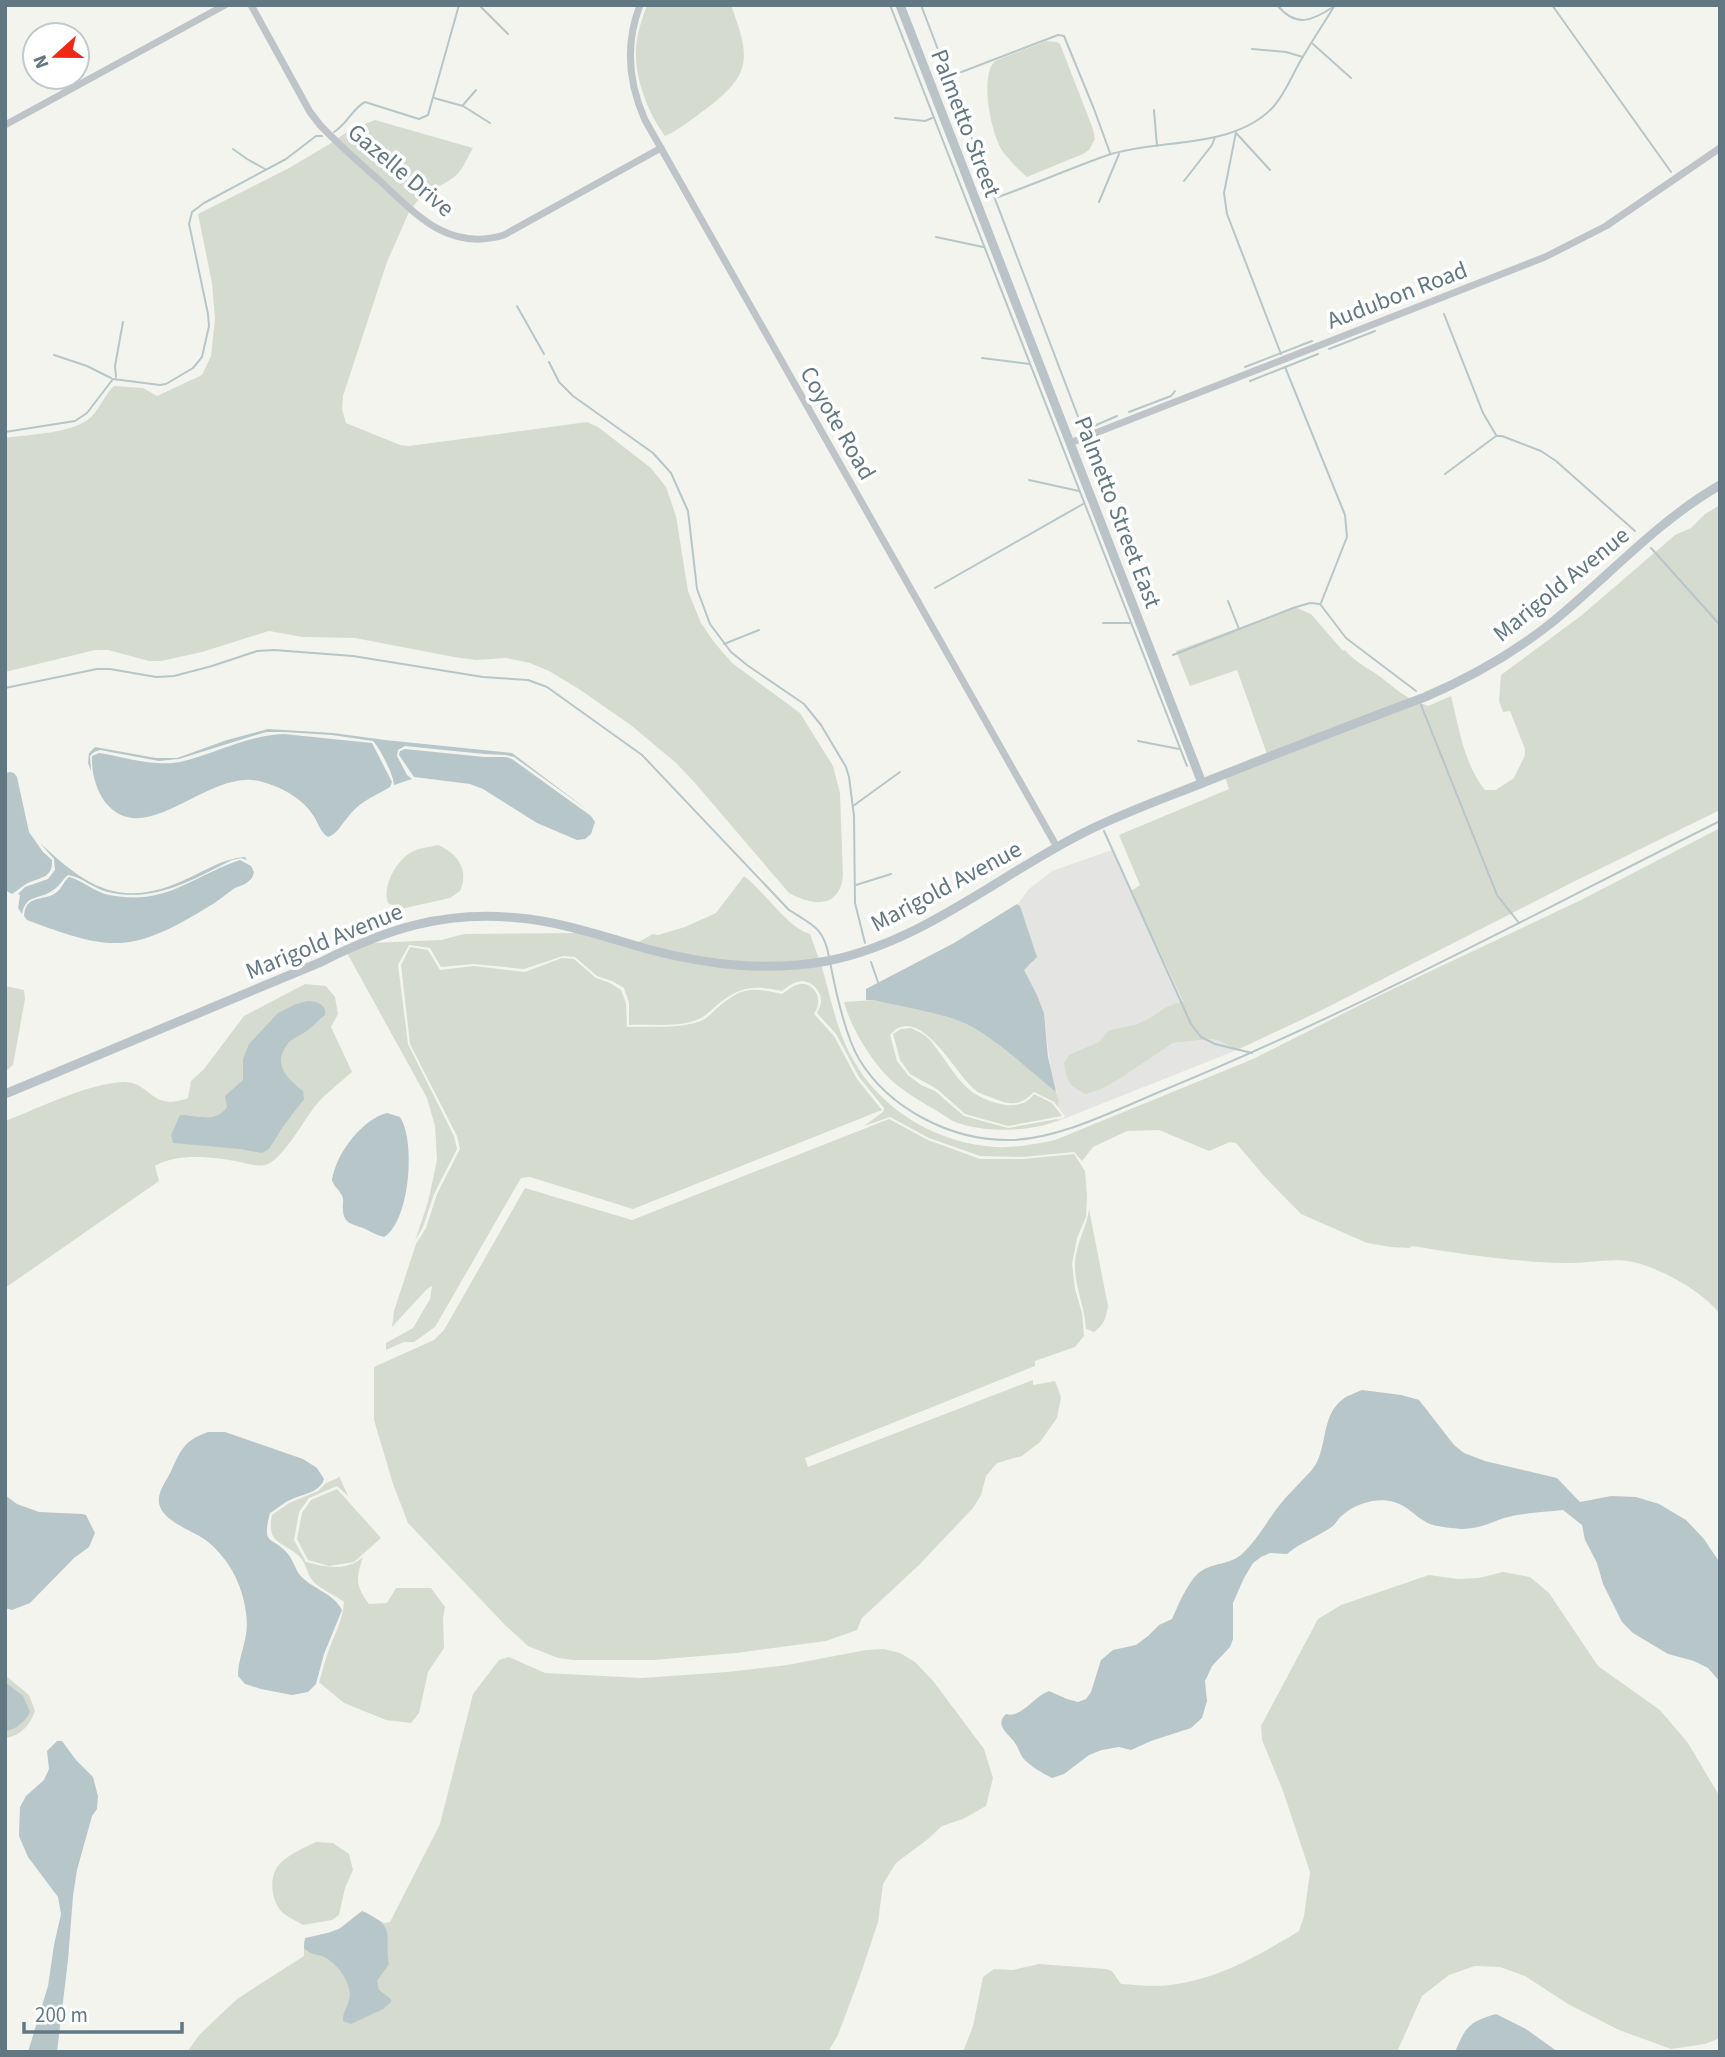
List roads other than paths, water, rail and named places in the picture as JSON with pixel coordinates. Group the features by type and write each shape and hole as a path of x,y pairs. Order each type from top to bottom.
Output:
{"main road":[{"name":"Palmetto Street","path":"900,5 996,255"},
{"name":"Palmetto Street East","path":"996,255 1202,783"},
{"name":"Marigold Avenue","path":"5,1094 370,939 401,927 431,920 489,916 530,919 676,956 724,965 769,967 836,959 890,942 1057,847 1113,819 1425,697 1490,664 1548,625 1661,526 1720,485"}],"street":[{"path":"5,125 225,5"},
{"name":"Gazelle Drive","path":"251,5 310,112 320,125 425,222 453,236 475,239 504,235 661,148"},
{"name":"Coyote Road","path":"640,5 631,43 631,80 639,106 1057,847"},
{"name":"Audubon Road","path":"1070,443 1545,257 1606,226 1720,148"}],"waterway":[{"path":"334,132 365,102 419,119 428,115 459,5"},
{"path":"479,5 508,34"},
{"path":"890,5 1187,766"},
{"path":"921,5 1082,427 1087,429 1117,416"},
{"path":"1277,5 1291,17 1304,20 1333,7"},
{"path":"998,197 1108,155 1218,136 1239,130 1258,120 1282,95 1335,5"},
{"path":"1552,5 1671,172"},
{"path":"951,76 1058,35 1064,36 1110,153"},
{"path":"1313,44 1351,78"},
{"path":"1252,49 1286,52 1303,57"},
{"path":"463,105 476,90"},
{"path":"434,98 463,106 490,123"},
{"path":"1154,110 1157,146"},
{"path":"895,118 925,121 932,118"},
{"path":"1236,132 1224,193 1227,214 1281,354"},
{"path":"1237,134 1270,170"},
{"path":"5,432 75,421 87,413 113,379 160,385 193,368 202,357 209,326 189,224 192,212 286,159 316,136 322,136"},
{"path":"1184,181 1212,145 1215,137"},
{"path":"233,149 265,169"},
{"path":"1099,202 1119,154"},
{"path":"936,237 983,247"},
{"path":"517,306 544,354"},
{"path":"1444,314 1483,413 1496,435"},
{"path":"116,377 115,366 123,322"},
{"path":"1329,349 1375,331"},
{"path":"1245,367 1312,341"},
{"path":"1250,381 1318,354"},
{"path":"54,355 87,366 111,378"},
{"path":"982,358 1029,364"},
{"path":"549,362 559,382 573,396 653,453 671,473 688,511 697,589 710,624 731,652 804,704 821,725 846,767 854,816 855,903 865,943"},
{"path":"1285,367 1345,515 1347,537 1321,603"},
{"path":"1129,412 1171,396 1175,391"},
{"path":"1445,474 1496,436 1502,436 1541,451 1556,461 1635,531"},
{"path":"1029,480 1079,491"},
{"path":"935,588 1083,504"},
{"path":"1651,548 1720,625"},
{"path":"1228,601 1239,629"},
{"path":"1173,655 1293,608 1310,603 1320,604 1346,638 1416,691"},
{"path":"1103,623 1130,623"},
{"path":"724,644 759,630"},
{"path":"5,688 97,669 156,677 174,676 257,651 274,650 353,656 483,677 528,680 547,687 642,755 789,910 816,928 824,940 829,957"},
{"path":"1421,705 1497,895 1519,923"},
{"path":"1138,741 1179,749"},
{"path":"853,806 900,772"},
{"path":"830,962 854,1050 872,1077 887,1093 904,1107 943,1128 986,1139 1026,1139 1066,1130 1107,1114 1305,1028 1720,821"},
{"path":"1104,831 1191,1024 1201,1037 1215,1044 1252,1053"},
{"path":"856,885 891,874"},
{"path":"871,962 879,985"}]}
